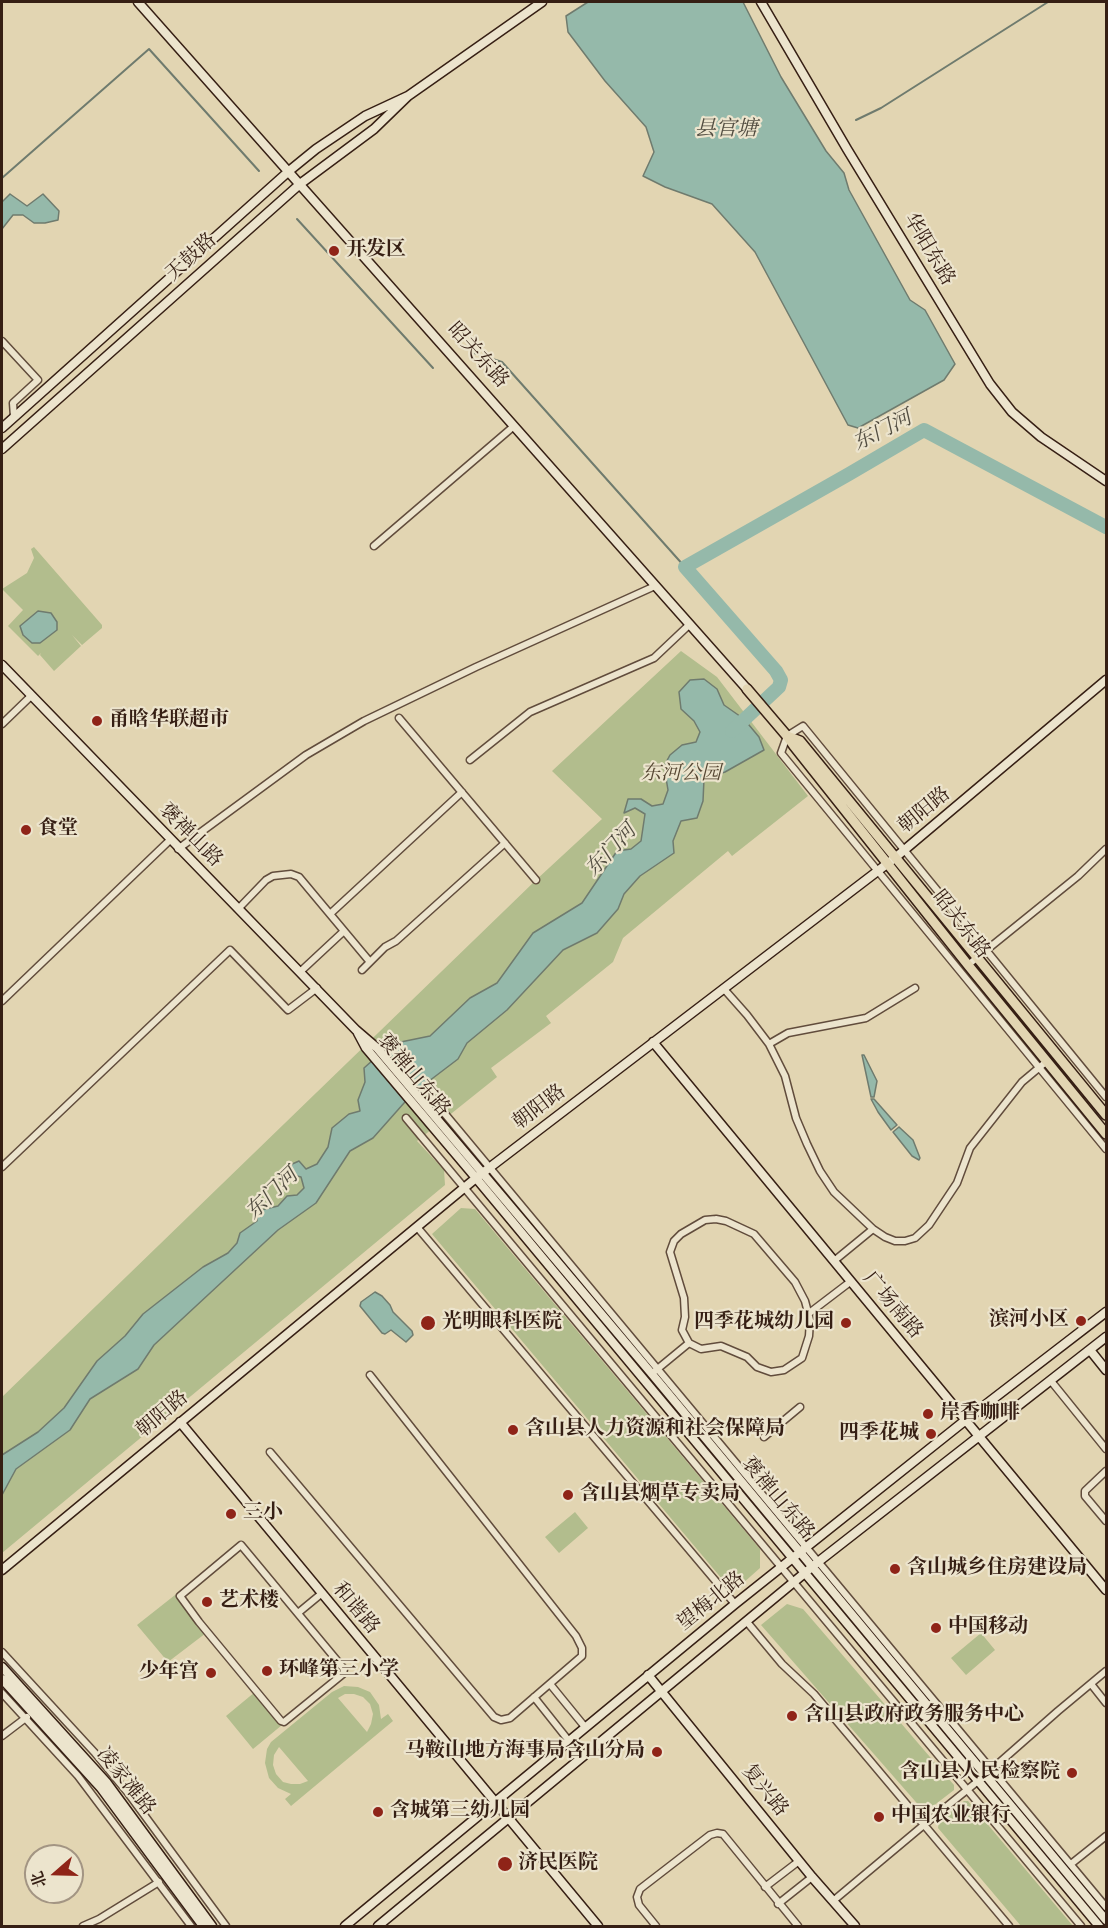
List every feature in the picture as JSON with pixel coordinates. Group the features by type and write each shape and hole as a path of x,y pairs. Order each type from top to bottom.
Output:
{"main road":[{"name":"昭关东路","path":"138,2 747,689 1105,1110"},
{"name":"天鼓路","path":"2,428 316,149 365,117 408,96 542,2"},
{"name":"华阳东路","path":"761,2 847,149 990,384 1012,412 1041,437 1107,481"},
{"name":"天鼓路","path":"2,449 300,184 374,129 408,96"},
{"name":"褒禅山路","path":"2,665 356,1030"},
{"name":"朝阳路","path":"2,1570 465,1187 892,860 1107,680"},
{"name":"昭关东路","path":"892,860 1043,1064 1107,1134"},
{"name":"褒禅山东路","path":"356,1030 655,1371 800,1553"},
{"name":"广场南路","path":"653,1042 1107,1590"},
{"name":"褒禅山东路","path":"483,1173 644,1380 800,1553 1107,1920"},
{"name":"望梅北路","path":"345,1926 735,1604 967,1419 1107,1312"},
{"name":"望梅北路","path":"378,1926 812,1567 1107,1337"},
{"path":"1090,1350 1107,1370"},
{"name":"和谐路","path":"180,1422 598,1926"},
{"name":"褒禅山东路","path":"812,1567 978,1781 1099,1926"},
{"name":"凌家滩路","path":"2,1667 107,1783 212,1926"},
{"name":"复兴路","path":"648,1675 812,1877 855,1926"},
{"name":"凌家滩路","path":"2,1679 29,1716 100,1788 203,1926"}],"street":[{"path":"2,341 38,380 13,403 14,417"},
{"path":"374,546 514,426"},
{"path":"178,849 306,755 364,721 655,586"},
{"path":"470,760 530,712 654,658 690,624"},
{"path":"2,724 31,696"},
{"path":"399,718 536,880"},
{"path":"1107,1097 802,726 788,736 781,753 878,871 1043,1064 1107,1149"},
{"path":"330,914 462,792"},
{"path":"2,1001 170,840"},
{"path":"362,970 385,947 396,941 505,843"},
{"path":"968,965 1078,876 1107,849"},
{"path":"239,908 266,880 282,874 299,877 370,962"},
{"path":"301,971 344,931"},
{"path":"2,1167 230,950 288,1010 317,988"},
{"path":"769,1044 788,1033 875,1015 915,988"},
{"path":"724,989 769,1044 784,1076 796,1118 820,1171 834,1192 873,1228 895,1241 915,1238 929,1226 957,1183 970,1148 1022,1082 1043,1064"},
{"path":"430,1096 483,1173"},
{"path":"1093,1117 1105,1110"},
{"path":"406,1118 1082,1926"},
{"path":"705,1220 726,1221 754,1234 795,1282 805,1301 810,1320 809,1336 802,1358 784,1370 771,1372 758,1367 747,1357 721,1346 701,1349 689,1343 682,1330 685,1317 684,1298 670,1252 674,1241 681,1234 705,1220"},
{"path":"417,1227 735,1604"},
{"path":"834,1261 873,1228"},
{"path":"808,1314 850,1282"},
{"path":"644,1380 689,1343"},
{"path":"270,1452 494,1717 501,1720 510,1718 582,1656 582,1648 576,1636 370,1375"},
{"path":"1051,1382 1107,1449"},
{"path":"764,1437 800,1407"},
{"path":"1107,1471 1084,1491 1085,1496 1107,1521"},
{"path":"242,1545 298,1613 344,1669 344,1672 284,1722 180,1596 242,1545"},
{"path":"812,1567 992,1770 1107,1907"},
{"path":"298,1613 321,1594"},
{"path":"747,1622 782,1665 814,1694 1009,1926"},
{"path":"2,1652 128,1792 226,1926"},
{"path":"992,1770 1107,1671"},
{"path":"550,1684 585,1728"},
{"path":"1092,1684 1107,1703"},
{"path":"2,1693 29,1716 78,1776 191,1926"},
{"path":"534,1697 569,1741"},
{"path":"2,1736 29,1716"},
{"path":"833,1901 978,1781"},
{"path":"656,1926 639,1905 637,1898 640,1889 710,1835 717,1833 723,1834 798,1926"},
{"path":"1071,1864 1107,1836"},
{"path":"765,1887 799,1861"},
{"path":"778,1904 812,1877"},
{"path":"83,1926 99,1919 159,1882"}],"green space":[{"path":"34,547 102,625 102,628 82,645 72,635 81,646 54,671 40,655 41,653 38,656 8,626 23,610 2,589 27,573 34,558 31,549"},
{"name":"东河公园","path":"681,651 717,677 808,796 732,856 728,851 623,938 613,962 546,1016 551,1023 491,1068 497,1077 417,1141 444,1170 445,1185 2,1553 2,1397 536,880 602,819 552,771"},
{"path":"461,1208 475,1209 760,1549 760,1568 733,1592 432,1234"},
{"path":"575,1512 588,1528 559,1553 545,1537"},
{"path":"175,1595 206,1633 168,1662 137,1625"},
{"path":"787,1604 803,1609 954,1785 954,1790 928,1810 922,1809 761,1625"},
{"path":"981,1633 995,1650 966,1675 951,1658"},
{"path":"344,1686 358,1687 370,1692 379,1705 381,1719 388,1714 393,1721 291,1806 285,1799 291,1794 278,1788 269,1778 265,1763 267,1749 271,1742 332,1692","holes":["345,1694 363,1697 370,1704 373,1714 367,1732 338,1698","279,1747 308,1781 291,1784 283,1782 276,1774 273,1765 274,1755"]},
{"path":"255,1692 282,1725 253,1749 226,1716"},
{"path":"964,1801 968,1801 1073,1926 1021,1926 938,1828 939,1821"}],"water":[{"name":"县官塘","path":"588,2 743,2 781,77 826,151 844,173 849,190 910,300 925,310 955,364 944,380 858,428 848,425 755,252 712,204 665,187 643,176 654,152 646,127 605,81 568,32 566,16"},
{"path":"10,194 27,206 43,194 59,211 58,220 34,223 23,215 13,215 2,229 2,202"},
{"path":"38,611 51,613 57,622 57,630 40,643 32,643 23,635 20,626"},
{"path":"704,679 717,689 724,705 744,719 759,737 764,750 725,772 704,779 703,801 697,818 681,821 673,841 674,853 640,876 624,894 618,909 597,933 563,950 507,1010 467,1043 458,1059 412,1094 373,1138 350,1151 316,1203 278,1230 154,1345 138,1369 90,1399 70,1430 16,1469 2,1495 2,1455 38,1432 64,1408 97,1361 125,1336 143,1314 203,1267 228,1253 237,1243 240,1233 257,1221 257,1211 278,1206 287,1196 297,1195 304,1188 301,1177 293,1175 290,1165 299,1161 306,1169 317,1164 328,1147 332,1128 349,1114 360,1111 358,1100 365,1082 364,1068 391,1044 430,1036 470,998 497,983 533,933 582,903 617,851 631,849 641,841 645,814 635,808 624,813 628,799 641,799 652,806 663,804 668,790 664,766 670,755 682,745 696,742 700,732 694,721 681,709 679,692 690,680"},
{"path":"862,1055 877,1081 874,1097 871,1097"},
{"path":"871,1099 874,1099 897,1125 891,1130 878,1112"},
{"path":"899,1127 913,1140 919,1160 912,1156 893,1132"},
{"path":"375,1292 382,1296 393,1312 412,1331 413,1335 406,1342 391,1330 385,1334 382,1333 360,1306 361,1302"}],"waterway":[{"path":"856,120 881,108 1048,2"},
{"path":"2,178 149,49 259,171"},
{"path":"297,219 433,368"},
{"path":"474,353 502,362 685,567"},
{"name":"东门河","path":"732,731 779,687 781,680 776,671 685,567 924,430 1106,527"}],"place":[{"name":"开发区","path":"334,251"},
{"name":"甬晗华联超市","path":"97,721"},
{"name":"食堂","path":"26,830"},
{"name":"滨河小区","path":"1081,1321"},
{"name":"光明眼科医院","path":"428,1323"},
{"name":"四季花城幼儿园","path":"846,1323"},
{"name":"岸香咖啡","path":"928,1414"},
{"name":"含山县人力资源和社会保障局","path":"513,1430"},
{"name":"四季花城","path":"931,1434"},
{"name":"含山县烟草专卖局","path":"568,1495"},
{"name":"三小","path":"231,1514"},
{"name":"含山城乡住房建设局","path":"895,1569"},
{"name":"艺术楼","path":"207,1602"},
{"name":"中国移动","path":"936,1628"},
{"name":"环峰第三小学","path":"267,1671"},
{"name":"少年宫","path":"211,1673"},
{"name":"含山县政府政务服务中心","path":"792,1716"},
{"name":"马鞍山地方海事局含山分局","path":"657,1752"},
{"name":"含山县人民检察院","path":"1072,1773"},
{"name":"含城第三幼儿园","path":"378,1812"},
{"name":"中国农业银行","path":"879,1817"},
{"name":"济民医院","path":"505,1864"}]}
